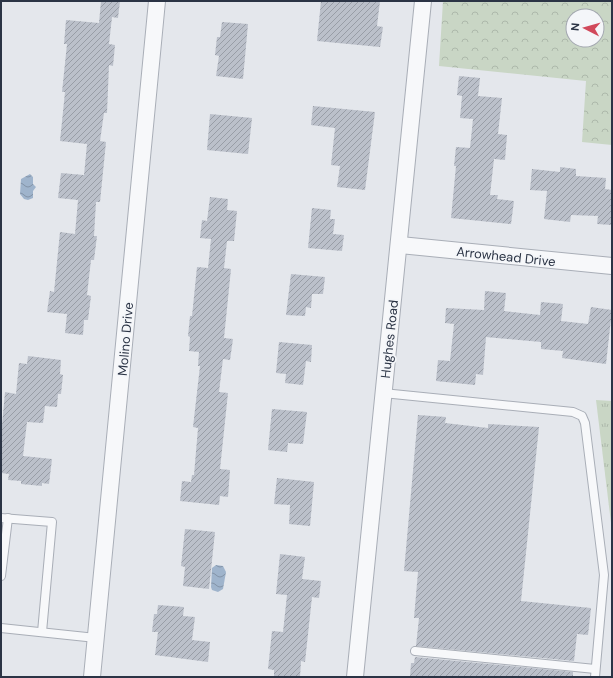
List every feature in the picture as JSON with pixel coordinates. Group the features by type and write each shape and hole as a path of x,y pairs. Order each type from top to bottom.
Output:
{"street":[{"name":"Molino Drive","path":"92,677 157,1"},
{"name":"Hughes Road","path":"355,677 383,393 400,245 423,1"},
{"name":"Arrowhead Drive","path":"400,245 612,266"}],"lane":[{"path":"383,393 573,412 582,416 585,423 604,575 595,673 415,651"},
{"path":"1,576 4,518 52,522 42,632"},
{"path":"1,628 96,638"}],"green space":[{"path":"443,1 612,1 612,145 582,142 586,81 439,66"},
{"path":"596,400 612,401 612,531"}],"water":[{"path":"30,174 33,177 33,184 36,187 33,191 33,198 28,200 24,199 20,194 21,179"},
{"path":"216,565 223,566 226,572 223,589 218,592 212,590 211,587 212,568"}],"building":[{"path":"101,1 120,1 118,18 112,17 109,44 115,45 113,66 109,65 107,113 104,113 100,141 106,142 100,202 96,202 94,236 97,236 94,260 91,260 87,295 91,296 88,320 84,320 83,335 65,333 67,314 47,312 50,291 54,292 60,232 75,234 78,200 58,198 61,173 84,175 87,144 60,141 65,92 62,92 67,44 64,44 66,20 99,23"},
{"path":"321,1 380,1 377,26 383,27 380,47 317,41"},
{"path":"222,22 248,24 243,79 216,76 219,56 215,55 217,37 220,37"},
{"path":"459,76 480,78 478,96 502,98 498,134 507,135 505,160 494,159 490,195 498,195 497,199 514,201 511,224 451,218 456,166 454,166 456,147 470,148 473,119 460,118 462,96 457,95"},
{"path":"313,106 375,112 365,190 337,187 340,166 331,165 335,128 311,125"},
{"path":"210,114 252,118 248,154 207,150"},
{"path":"560,167 576,169 576,176 606,178 605,189 612,190 612,225 597,224 598,216 571,215 570,222 544,219 547,191 530,190 532,169 560,172"},
{"path":"210,197 228,199 227,210 237,211 234,241 227,241 224,268 231,269 224,338 233,339 230,360 223,359 219,392 228,393 220,469 230,470 228,497 220,496 219,505 180,501 182,481 191,482 192,475 194,475 198,428 193,427 200,366 198,366 199,352 189,351 190,337 188,336 190,316 192,316 197,267 208,268 211,239 200,238 202,220 207,221"},
{"path":"312,208 331,210 330,219 335,219 333,234 344,235 342,251 308,248"},
{"path":"291,274 325,277 323,294 312,294 311,308 306,307 305,316 286,315"},
{"path":"485,291 506,293 504,311 540,315 541,302 563,304 561,321 588,324 591,307 612,310 606,364 562,358 563,351 541,349 541,342 486,337 483,375 476,374 475,385 436,381 438,360 450,361 454,324 445,323 446,308 484,310"},
{"path":"279,342 312,345 311,362 306,361 303,385 285,383 286,374 276,373"},
{"path":"28,356 61,360 60,374 63,375 61,394 58,394 57,407 45,406 43,423 27,422 23,456 52,459 49,484 42,483 42,486 21,484 21,481 8,480 9,474 1,473 1,436 5,392 16,394 19,363 27,364"},
{"path":"272,409 307,412 303,444 288,443 287,452 268,450"},
{"path":"418,415 446,417 445,423 488,428 488,424 539,427 521,601 591,608 588,635 577,634 574,661 416,646 419,618 414,618 418,572 404,571"},
{"path":"277,478 314,482 310,526 289,524 290,505 274,504"},
{"path":"185,529 215,532 209,589 183,586 185,567 181,566"},
{"path":"280,554 305,557 302,579 321,581 319,598 312,597 305,662 301,661 300,677 274,677 274,670 268,669 272,631 283,632 287,595 276,594"},
{"path":"158,605 184,607 183,616 195,617 192,640 210,642 208,662 155,655 158,632 152,632 154,614 157,614"},
{"path":"415,657 573,672 573,677 410,677 411,663 414,663"}]}
